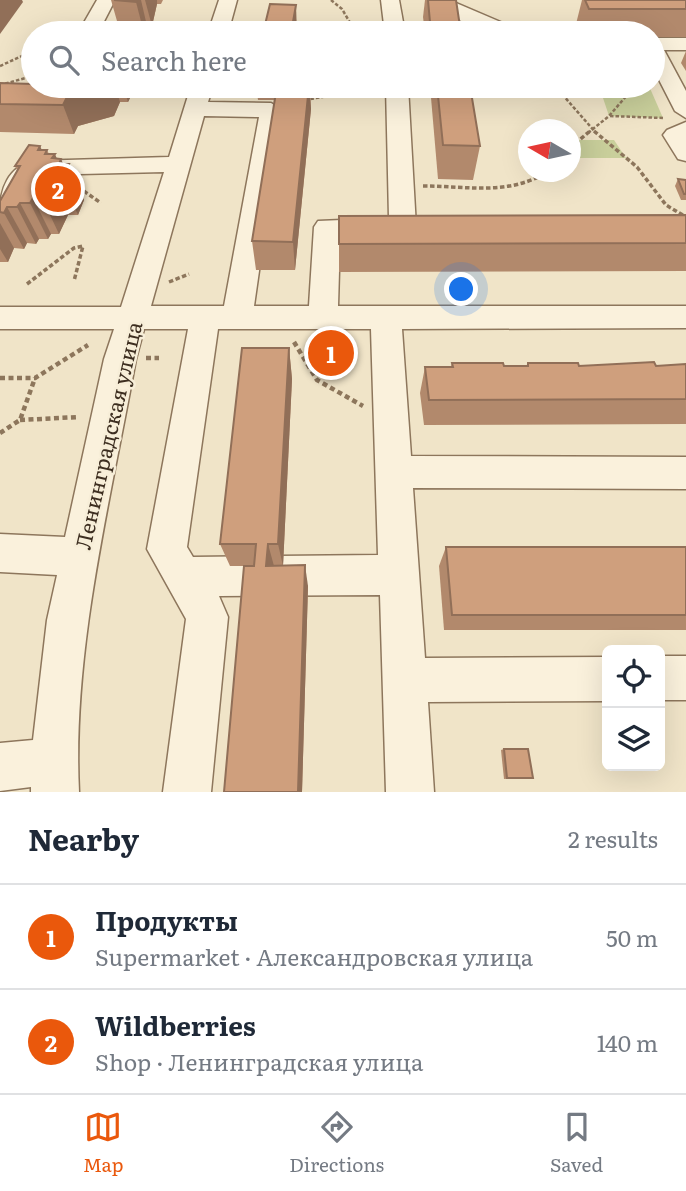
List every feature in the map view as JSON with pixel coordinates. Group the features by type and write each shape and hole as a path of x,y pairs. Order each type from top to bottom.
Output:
{"street":[{"path":"95,21 106,0"},
{"path":"222,21 228,0"},
{"path":"390,0 393,4 394,21"},
{"path":"439,0 444,5 482,21"},
{"path":"665,46 686,44"},
{"path":"665,77 682,119 675,135 686,154"},
{"name":"Ленинградская улица","path":"55,776 68,620 120,359 199,98"},
{"path":"187,792 207,617 195,592 167,549 271,110 205,98"},
{"path":"398,98 403,227"},
{"path":"0,204 8,200 23,172 33,168 180,164"},
{"path":"323,317 327,227 430,227"},
{"path":"386,317 410,792"},
{"path":"0,318 686,317"},
{"path":"394,472 686,473"},
{"path":"0,553 80,557"},
{"path":"183,577 399,575"},
{"path":"404,680 602,678"},
{"path":"665,678 686,678"},
{"path":"0,767 55,776"}],"path":[{"path":"331,0 342,9 349,21"},
{"path":"0,66 21,56"},
{"path":"0,85 21,79"},
{"path":"271,110 312,98"},
{"path":"565,98 592,129 637,167 666,205 686,217"},
{"path":"581,138 609,116 625,98"},
{"path":"609,116 682,119"},
{"path":"402,186 498,187 531,182"},
{"path":"73,184 101,203"},
{"path":"27,284 74,248 83,246 74,281"},
{"path":"164,282 189,274"},
{"path":"294,342 317,380 391,421"},
{"path":"0,378 35,378 88,345"},
{"path":"20,420 35,378"},
{"path":"0,433 20,420 82,417"}],"green space":[{"path":"603,98 654,98 663,118 609,116"},
{"path":"581,140 614,140 626,158 581,158"}],"building":[{"path":"428,0 456,0 459,21 430,21"},
{"path":"585,0 686,0 686,9 589,9"},
{"path":"270,4 296,5 293,21 266,21"},
{"path":"0,83 21,84 21,98 66,98 63,105 0,104"},
{"path":"275,98 308,98 293,242 252,241"},
{"path":"438,98 472,98 480,146 443,145"},
{"path":"29,145 40,146 38,150 47,150 45,154 55,154 52,158 61,159 59,164 69,164 62,178 51,178 42,198 33,198 30,203 20,203 17,207 7,207 4,213 0,212 0,201 20,166 15,166"},
{"path":"678,179 686,180 686,194 684,194"},
{"path":"686,215 686,243 339,244 339,216"},
{"path":"315,341 348,341 348,353 314,353"},
{"path":"242,348 289,348 278,544 268,544 266,566 305,565 298,792 224,792 244,566 254,566 256,544 220,544"},
{"path":"654,362 656,366 686,364 686,399 429,400 425,367 453,367 452,363 528,366 528,363 578,363 579,366"},
{"path":"446,547 686,547 686,615 452,615"},
{"path":"504,749 528,749 533,778 507,778"}],"place":[{"name":"Wildberries","path":"58,189"},
{"name":"Продукты","path":"331,353"}]}
